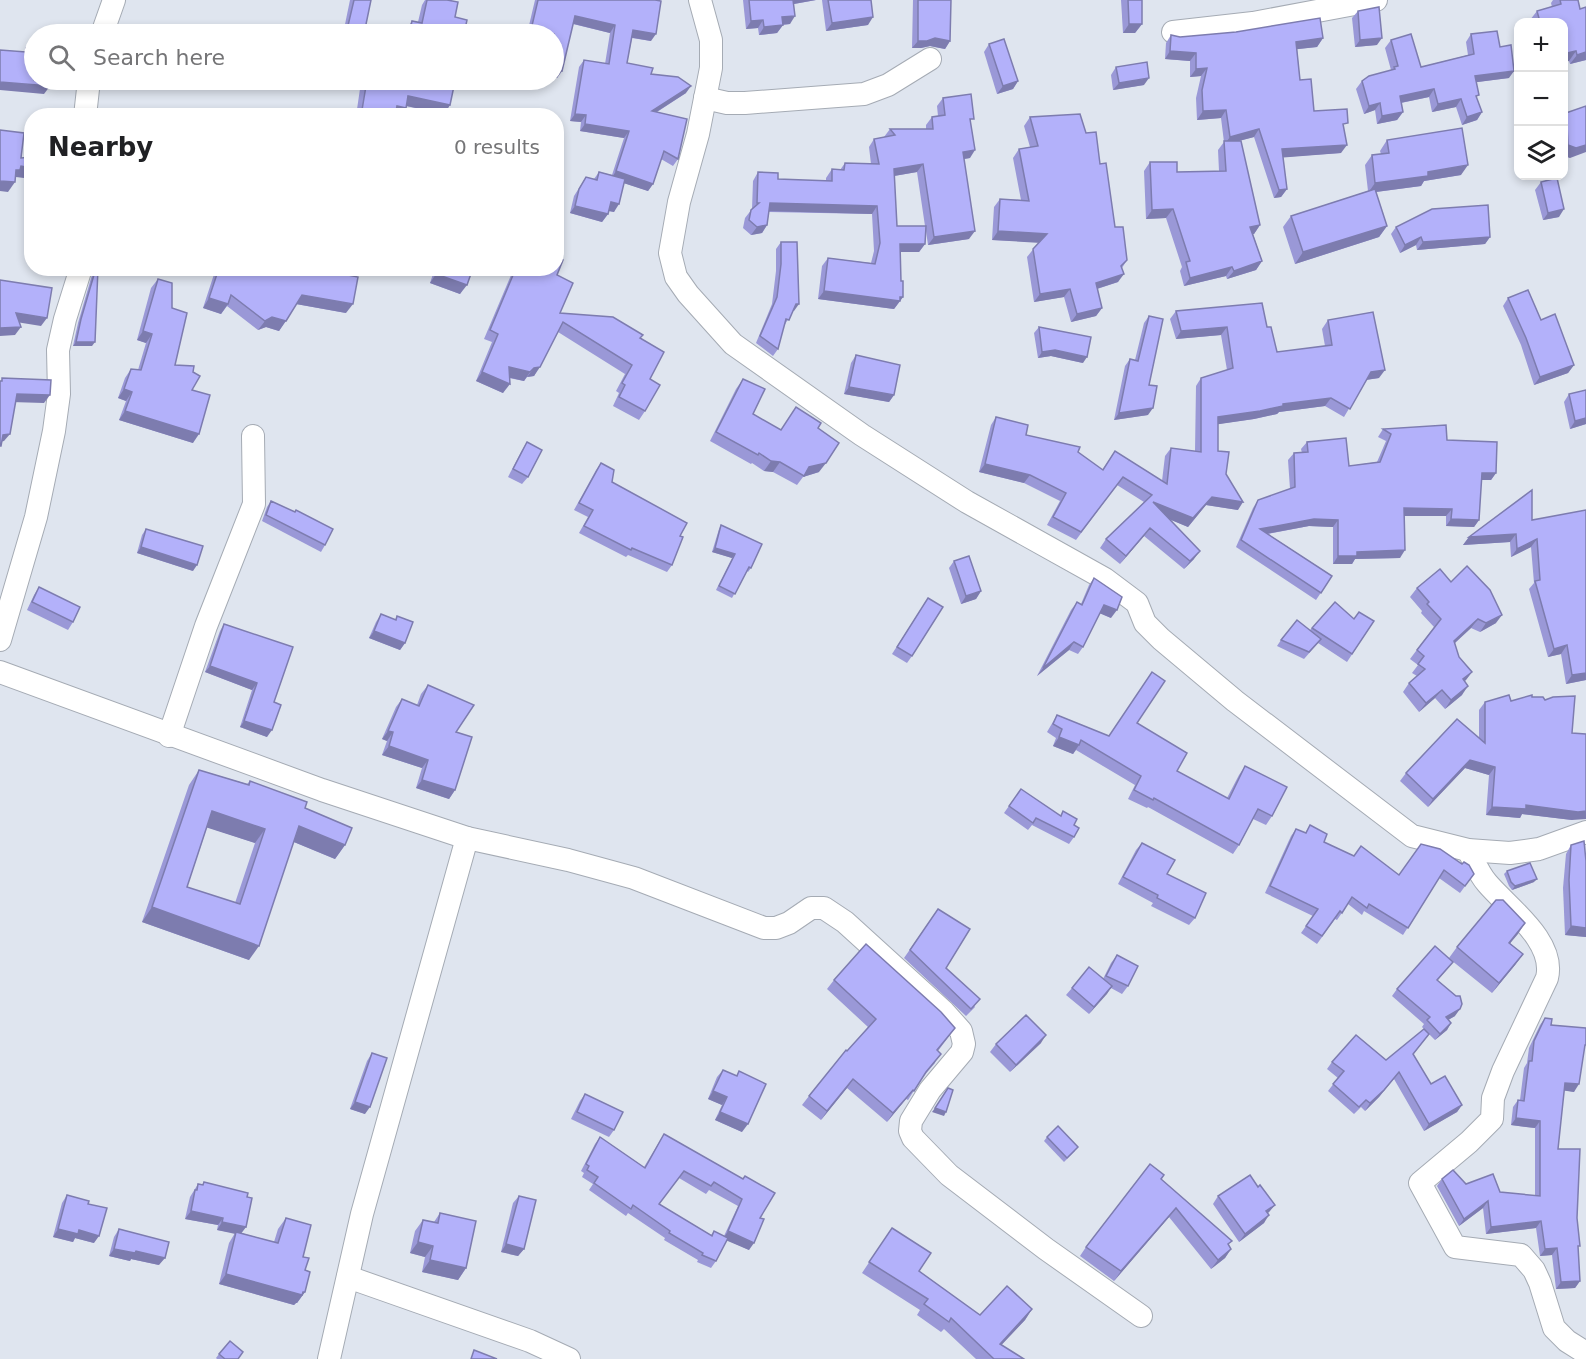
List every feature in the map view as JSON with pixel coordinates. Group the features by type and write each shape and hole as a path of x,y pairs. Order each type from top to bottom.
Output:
{"street":[{"path":"106,24 114,0"},
{"path":"700,0 711,40 711,68 698,134 679,202 670,253 676,277 688,294 733,344 862,435 948,490 1049,550 1105,579 1137,603 1145,623 1161,639 1226,694 1412,836 1468,850 1510,853 1539,849 1586,832"},
{"path":"1173,32 1253,23 1376,0"},
{"path":"705,98 727,103 745,103 864,94 888,85 930,59"},
{"path":"85,108 88,90"},
{"path":"0,640 36,518 54,431 58,394 58,350 64,319 78,276"},
{"path":"170,736 206,626 254,504 253,436"},
{"path":"0,672 342,797 467,838 568,860 634,878 764,928 776,928 789,923 811,908 824,908 845,922 944,1012 961,1031 962,1052 930,1090 911,1121 910,1131 913,1138 949,1175 1046,1250 1141,1316"},
{"path":"329,1359 362,1214 467,838"},
{"path":"1468,850 1486,882 1531,929 1542,948 1549,970 1503,1071 1493,1098 1492,1119 1420,1183 1455,1247 1521,1255 1534,1270 1540,1283 1554,1328 1567,1341 1586,1353"},
{"path":"348,1277 530,1341 569,1359"}],"building":[{"path":"354,0 371,0 366,24 348,24"},
{"path":"427,0 458,2 455,17 467,20 466,24 411,24 412,21 422,23"},
{"path":"538,0 661,1 656,34 633,30 627,63 653,68 651,74 678,77 691,86 652,111 687,119 678,159 664,151 653,184 616,171 629,131 585,124 586,115 575,114 584,60 609,64 615,25 575,16 564,63 564,24 532,24"},
{"path":"749,0 793,0 795,16 782,17 783,25 764,27 763,20 751,21"},
{"path":"828,0 871,0 873,17 832,23"},
{"path":"918,0 951,0 950,41 935,38 918,41"},
{"path":"1128,0 1142,0 1142,24 1129,24"},
{"path":"1560,0 1578,0 1580,9 1586,7 1586,52 1577,55 1576,51 1568,53 1568,18 1539,18 1537,11 1561,4"},
{"path":"1379,7 1382,38 1360,40 1358,11"},
{"path":"1320,18 1323,38 1296,42 1300,80 1311,79 1314,111 1347,109 1348,123 1343,124 1347,145 1282,149 1287,189 1279,190 1259,129 1230,137 1226,110 1203,111 1202,90 1207,68 1196,69 1196,53 1170,51 1171,35 1180,37 1236,32"},
{"path":"1497,31 1500,47 1511,45 1514,71 1475,76 1479,95 1476,96 1482,112 1467,117 1461,99 1438,104 1434,89 1400,96 1403,112 1382,116 1380,103 1369,106 1362,81 1369,76 1395,69 1394,67 1398,66 1391,40 1411,34 1421,67 1474,54 1471,34"},
{"path":"1004,39 1018,81 1003,86 989,44"},
{"path":"0,50 24,52 24,84 0,82"},
{"path":"1147,62 1149,78 1119,83 1116,67"},
{"path":"365,90 453,90 450,105 408,96 406,108 397,106 397,108 362,108"},
{"path":"971,94 974,119 970,119 975,150 963,152 975,231 934,237 923,164 894,169 897,226 926,226 925,244 900,244 903,297 900,297 900,301 824,291 828,258 875,264 880,243 877,206 770,203 767,225 757,227 749,220 751,210 759,203 757,203 758,172 778,173 778,179 832,181 832,169 844,170 845,163 879,164 874,139 895,135 890,129 933,129 932,117 945,115 943,98"},
{"path":"1586,106 1586,145 1576,148 1568,145 1568,112"},
{"path":"1080,114 1086,133 1096,132 1100,164 1106,163 1115,227 1123,227 1127,260 1121,266 1124,274 1096,283 1102,308 1077,314 1070,289 1040,294 1033,249 1047,234 998,231 1000,199 1029,201 1019,149 1038,146 1030,117"},
{"path":"1462,128 1468,165 1428,172 1428,176 1375,183 1372,155 1389,153 1387,140"},
{"path":"0,130 24,133 21,158 24,158 24,167 16,170 15,182 0,181"},
{"path":"1224,141 1241,141 1260,225 1250,227 1262,261 1234,271 1232,267 1190,278 1186,262 1190,261 1173,209 1152,210 1150,162 1177,162 1177,172 1226,171"},
{"path":"599,172 625,179 619,204 611,202 608,214 575,206 579,189 586,177 597,180"},
{"path":"1557,180 1564,209 1548,213 1541,182"},
{"path":"1375,189 1387,226 1303,252 1291,216"},
{"path":"1488,205 1490,237 1423,242 1421,237 1405,245 1396,227 1432,209"},
{"path":"781,242 797,242 799,304 796,304 789,320 786,319 778,349 760,336 777,297"},
{"path":"94,276 98,276 95,342 76,342"},
{"path":"216,276 358,277 353,304 302,295 286,321 272,317 265,321 231,295 228,304 209,298"},
{"path":"442,276 470,276 467,285"},
{"path":"513,276 559,276 573,283 560,313 613,317 643,335 640,338 664,352 650,379 660,385 645,411 619,397 625,385 622,383 632,365 563,322 540,367 530,372 509,367 510,384 482,372 498,334 490,330"},
{"path":"158,279 172,283 172,308 187,313 175,365 194,366 193,372 200,376 192,390 210,395 199,434 125,411 132,392 124,389 131,369 141,370 152,334 143,331"},
{"path":"0,280 52,288 47,318 16,313 21,327 0,328"},
{"path":"1528,290 1541,320 1555,314 1574,365 1540,377 1508,298"},
{"path":"1262,303 1267,327 1271,327 1277,352 1332,345 1328,320 1373,312 1385,370 1371,372 1350,409 1331,398 1283,404 1283,406 1260,411 1218,417 1218,451 1229,452 1226,474 1243,502 1212,497 1193,518 1153,502 1200,551 1190,561 1150,528 1126,556 1106,539 1152,495 1123,477 1081,532 1053,517 1066,493 1030,475 985,464 996,417 1028,425 1026,435 1080,447 1078,452 1103,470 1115,451 1167,484 1171,448 1201,452 1201,378 1233,368 1227,327 1181,331 1176,311"},
{"path":"1149,316 1163,319 1149,385 1157,386 1153,408 1119,413 1130,359 1138,361"},
{"path":"1039,327 1091,337 1087,357 1055,350 1042,352"},
{"path":"856,355 900,365 894,395 849,387"},
{"path":"2,378 51,380 50,395 17,394 10,434 3,435 0,446 0,381"},
{"path":"743,379 765,389 753,414 781,430 796,407 821,423 818,428 839,443 826,463 809,467 804,476 716,432"},
{"path":"1586,390 1586,418 1575,421 1569,394"},
{"path":"1446,425 1447,440 1497,442 1496,473 1482,473 1479,520 1451,519 1452,509 1404,508 1405,550 1357,552 1357,556 1338,556 1338,520 1314,519 1260,529 1332,576 1321,593 1241,540 1258,500 1295,487 1294,453 1308,452 1307,442 1346,438 1349,466 1380,462 1391,434 1383,429"},
{"path":"527,442 542,450 528,477 513,469"},
{"path":"601,463 614,470 612,482 687,523 680,536 683,537 672,565 632,548 631,550 584,526 593,510 579,503"},
{"path":"1532,490 1532,520 1586,510 1586,673 1572,675 1567,645 1554,649 1535,581 1540,580 1537,539 1517,549 1516,534 1469,537"},
{"path":"271,501 295,512 296,510 333,529 325,545 266,515"},
{"path":"721,525 762,544 735,594 719,586 735,554 715,548"},
{"path":"146,529 203,546 197,565 141,547"},
{"path":"969,556 981,591 966,596 954,561"},
{"path":"1467,566 1490,590 1502,615 1486,623 1478,619 1454,641 1459,657 1472,672 1463,679 1468,686 1451,700 1442,690 1426,703 1409,683 1425,669 1418,664 1424,656 1417,650 1441,619 1427,604 1429,602 1417,588 1440,569 1451,582"},
{"path":"1094,578 1122,597 1117,610 1104,605 1083,647 1074,642 1043,668 1077,602 1082,605"},
{"path":"39,587 80,607 73,622 32,602"},
{"path":"928,598 943,607 912,656 897,647"},
{"path":"1335,602 1354,619 1359,612 1374,621 1352,654 1312,628"},
{"path":"381,614 396,620 397,616 413,622 405,643 374,631"},
{"path":"1297,620 1321,639 1309,652 1281,640"},
{"path":"224,624 293,647 274,702 281,705 272,730 244,721 257,683 210,666"},
{"path":"1152,672 1165,681 1137,723 1187,753 1177,771 1229,799 1245,766 1287,787 1272,816 1258,809 1239,845 1154,798 1153,800 1134,790 1141,776 1081,740 1079,745 1059,737 1062,729 1053,724 1057,715 1109,736"},
{"path":"428,685 474,705 456,732 472,737 455,790 422,780 428,760 389,746 393,732 388,731 402,699 419,706"},
{"path":"1509,695 1511,701 1532,695 1532,697 1543,697 1545,700 1553,697 1575,696 1572,733 1586,734 1586,811 1526,805 1526,809 1492,807 1495,767 1470,760 1433,799 1406,773 1457,719 1485,743 1485,702"},
{"path":"199,770 249,785 250,781 307,802 305,808 352,828 345,845 299,826 259,946 152,907","holes":["212,811 265,829 240,904 187,887"]},
{"path":"1021,789 1061,816 1063,811 1077,819 1074,825 1079,828 1074,837 1036,818 1033,823 1009,806"},
{"path":"1310,825 1327,834 1324,842 1354,856 1361,846 1399,875 1421,844 1440,849 1462,864 1464,862 1469,865 1474,874 1465,886 1444,870 1408,928 1369,904 1367,908 1352,897 1342,913 1340,911 1322,936 1306,926 1318,909 1270,886 1296,829 1306,833"},
{"path":"1584,841 1586,928 1571,926 1569,880 1571,845"},
{"path":"1142,843 1175,860 1167,874 1206,893 1195,918 1123,877"},
{"path":"1530,863 1537,879 1515,886 1507,871"},
{"path":"1496,900 1503,900 1525,923 1509,943 1523,954 1499,983 1457,947"},
{"path":"938,909 970,929 946,968 980,999 971,1009 910,950"},
{"path":"866,944 941,1012 955,1028 937,1050 941,1054 914,1091 893,1113 853,1079 827,1111 809,1096 846,1050 876,1019 834,980"},
{"path":"1435,946 1453,962 1437,980 1456,996 1460,996 1462,1004 1460,1009 1446,1017 1451,1023 1440,1034 1427,1020 1430,1017 1397,989"},
{"path":"1117,955 1138,966 1128,986 1106,976"},
{"path":"1089,967 1112,986 1094,1007 1072,988"},
{"path":"1026,1015 1046,1035 1016,1065 996,1044"},
{"path":"1545,1018 1552,1019 1551,1025 1586,1028 1586,1045 1579,1084 1565,1083 1558,1149 1580,1149 1577,1218 1580,1281 1561,1282 1557,1248 1545,1249 1541,1221 1491,1227 1488,1201 1464,1219 1442,1179 1453,1170 1466,1184 1493,1174 1500,1192 1540,1196 1540,1121 1516,1118 1518,1100 1524,1101 1534,1041"},
{"path":"1424,1029 1429,1034 1413,1054 1431,1084 1445,1076 1462,1105 1429,1124 1399,1072 1370,1103 1366,1100 1359,1107 1333,1084 1344,1071 1332,1062 1356,1035 1386,1060"},
{"path":"372,1053 387,1058 370,1107 355,1102"},
{"path":"723,1070 737,1076 739,1071 766,1084 748,1124 720,1112 727,1097 713,1091"},
{"path":"948,1088 953,1090 946,1112 935,1108"},
{"path":"585,1094 623,1112 614,1130 577,1112"},
{"path":"1058,1126 1078,1147 1067,1158 1047,1137"},
{"path":"664,1134 743,1179 745,1176 775,1193 760,1218 764,1219 754,1243 728,1231 742,1199 714,1182 711,1186 684,1171 659,1204 712,1236 714,1231 728,1238 716,1261 702,1255 703,1253 669,1233 670,1231 633,1205 631,1209 594,1183 598,1177 587,1170 589,1166 586,1164 600,1137 645,1168"},
{"path":"1150,1164 1164,1175 1161,1179 1232,1241 1228,1244 1231,1249 1218,1260 1176,1208 1121,1271 1086,1247"},
{"path":"1250,1175 1275,1205 1266,1211 1269,1215 1245,1234 1218,1196"},
{"path":"204,1182 248,1193 247,1197 252,1198 246,1227 222,1222 223,1218 191,1211 195,1190 198,1184 203,1185"},
{"path":"67,1195 89,1201 88,1204 107,1208 99,1236 79,1230 78,1234 58,1229"},
{"path":"519,1196 536,1200 524,1249 506,1244"},
{"path":"440,1213 476,1221 466,1268 430,1260 433,1246 418,1242 423,1220 438,1223"},
{"path":"286,1218 311,1225 303,1257 309,1258 305,1270 310,1272 305,1292 302,1295 226,1274 236,1232 278,1243"},
{"path":"892,1228 931,1253 919,1271 980,1315 1007,1286 1032,1309 1000,1344 1024,1359 994,1359 951,1318 949,1322 924,1304 928,1299 869,1262"},
{"path":"119,1229 169,1242 165,1258 136,1251 135,1253 114,1249"},
{"path":"230,1341 243,1352 238,1359 225,1359 219,1354"},
{"path":"474,1350 497,1359 471,1359"}]}
